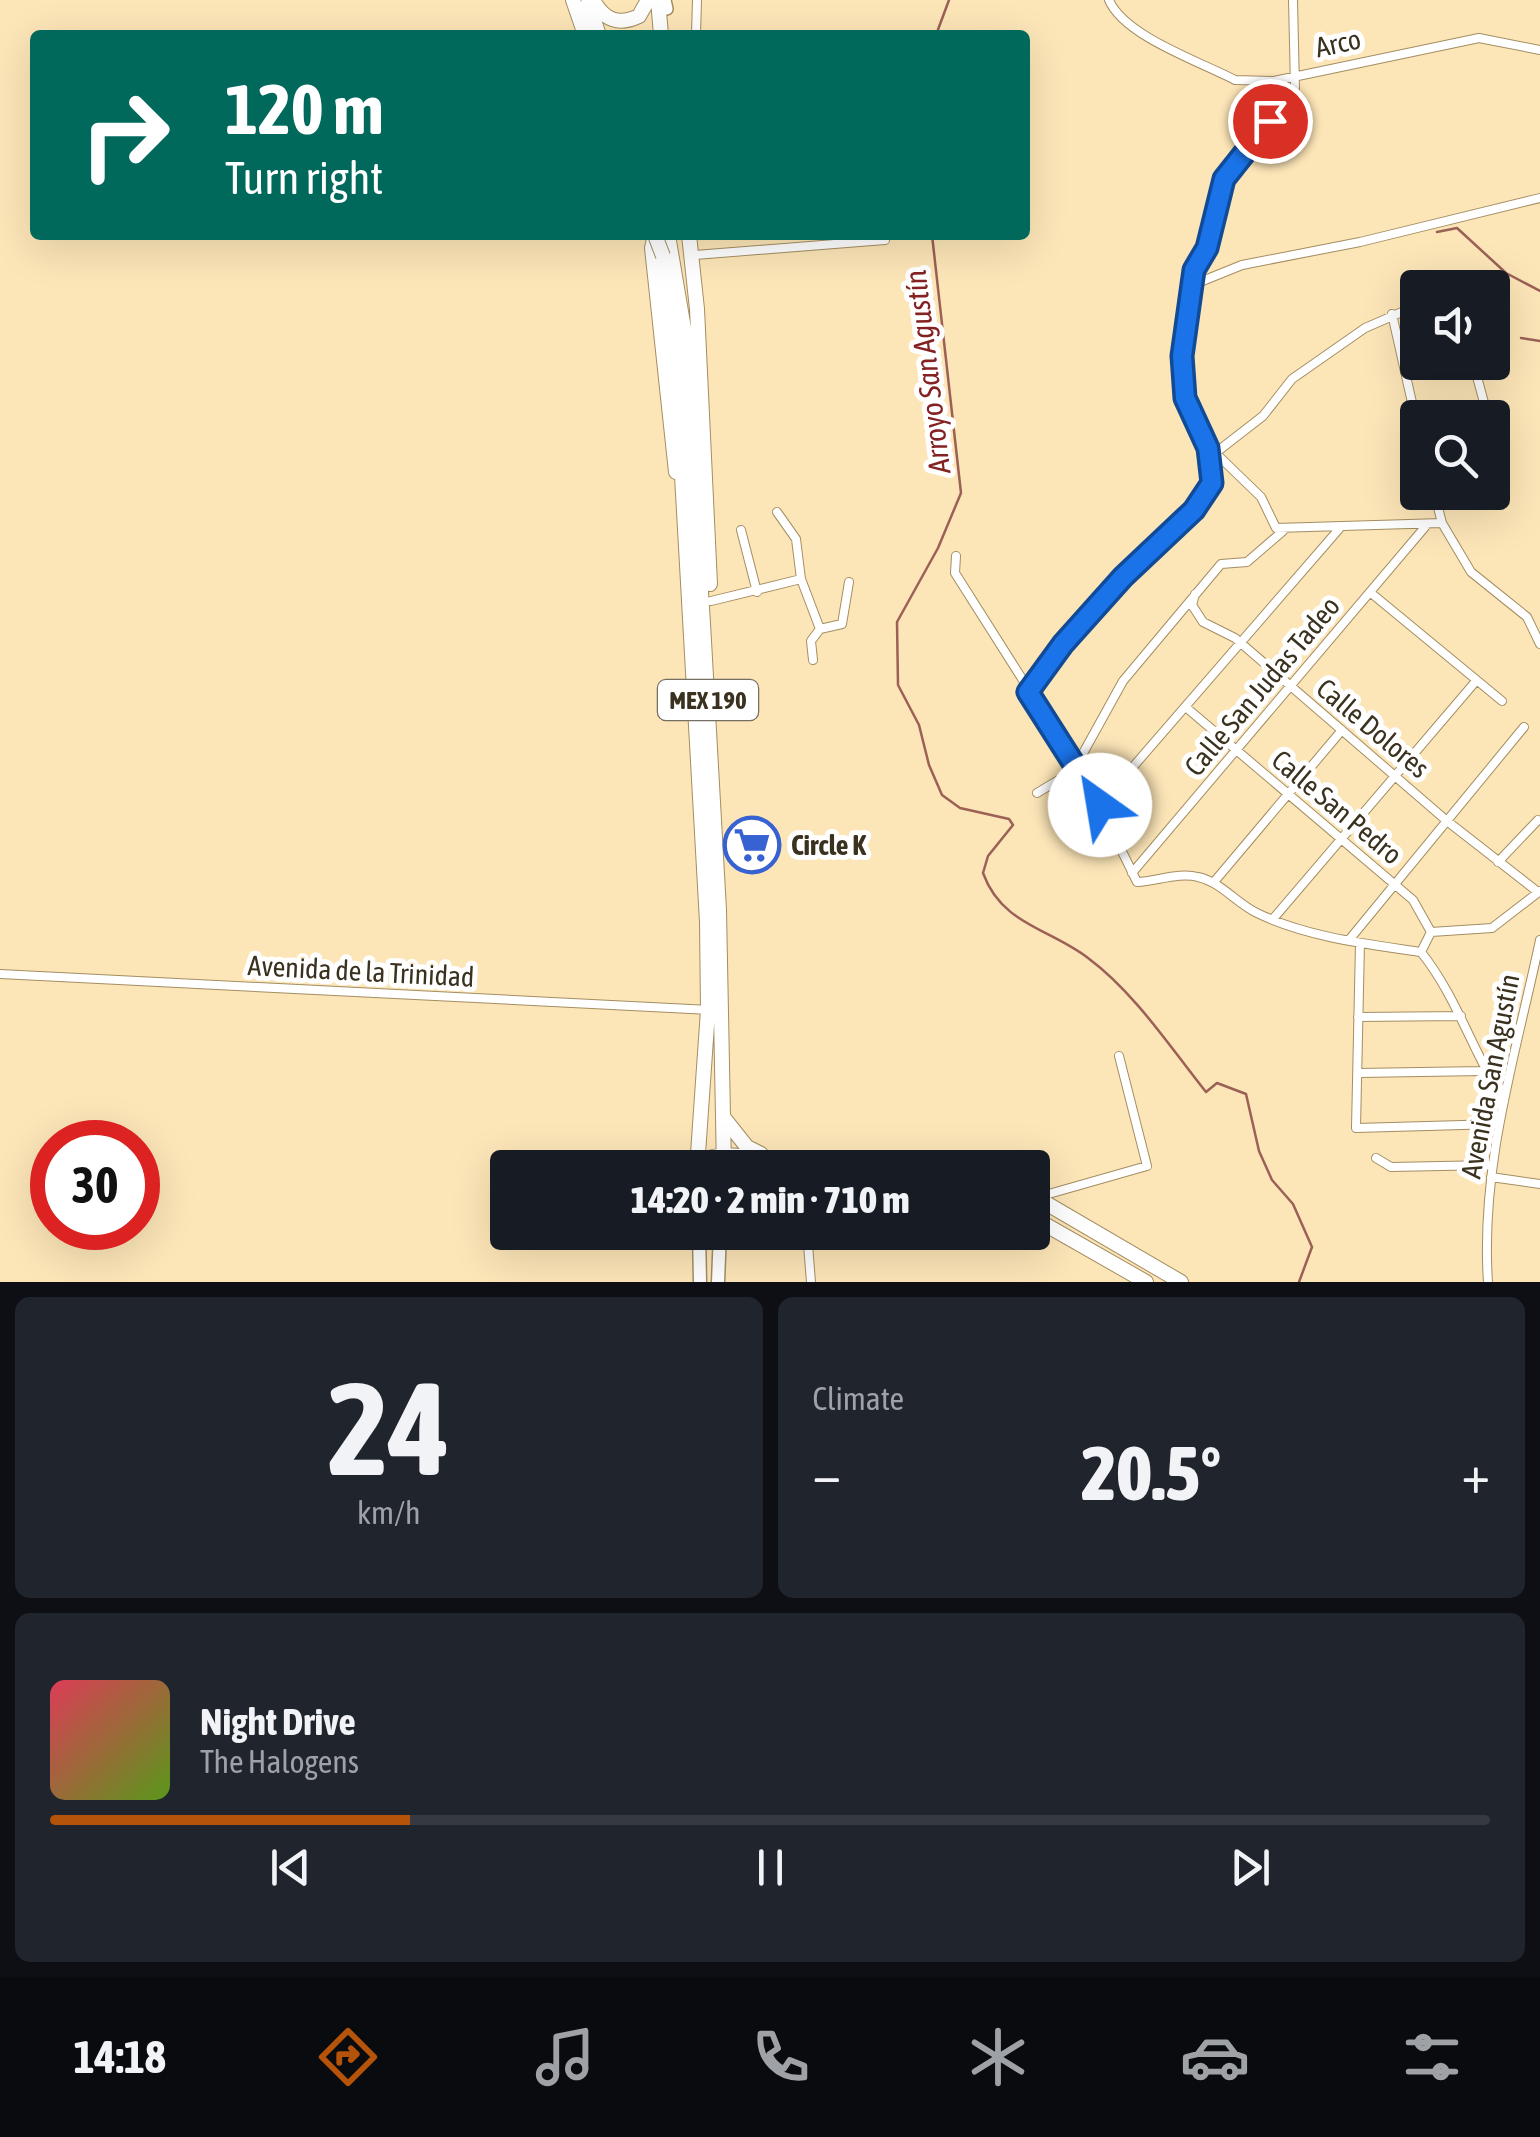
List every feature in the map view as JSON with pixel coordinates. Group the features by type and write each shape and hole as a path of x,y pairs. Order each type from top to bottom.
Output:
{"highway":[{"path":"573,0 584,30"},
{"path":"590,0 604,16 624,22 639,16 648,0"},
{"path":"590,0 598,30"},
{"path":"661,30 663,3"},
{"path":"663,3 669,30"},
{"path":"654,240 672,457 686,520"},
{"name":"MEX 190","path":"657,240 663,256 674,333 723,1150"},
{"name":"MEX 190","path":"669,240 684,329 719,910 698,1150"},
{"name":"MEX 190","path":"692,240 711,601 704,623"},
{"path":"721,1112 739,1140 755,1150"},
{"path":"1050,1205 1181,1282"},
{"path":"1050,1228 1146,1282"}],"main road":[{"path":"699,1250 700,1282"},
{"path":"718,1282 719,1250"}],"street":[{"path":"696,0 696,30"},
{"name":"Arco","path":"1109,0 1129,25 1235,80 1274,81 1479,38 1540,50"},
{"path":"1293,0 1296,74 1291,96 1224,179 1207,248 1194,270 1196,284 1182,356 1185,398 1211,451 1261,498 1276,528 1442,523"},
{"path":"1196,284 1242,265 1360,242 1540,198"},
{"path":"693,240 698,309"},
{"path":"696,255 885,240"},
{"path":"1211,451 1263,416 1292,379 1400,311"},
{"path":"1392,314 1411,400"},
{"path":"1028,692 1063,644 1123,577 1194,510 1212,483 1211,451"},
{"path":"1439,510 1442,523 1471,572 1527,617 1540,644"},
{"path":"777,512 796,540 801,579 820,629"},
{"name":"Calle San Judas Tadeo","path":"1135,877 1425,526"},
{"path":"1100,805 1188,709 1340,529"},
{"path":"741,530 757,592"},
{"path":"1037,793 1077,767 1107,704 1220,564 1247,562 1283,530"},
{"path":"956,556 955,573 1100,805 1135,877 1184,875 1214,882 1240,903 1272,919 1360,943 1421,952"},
{"path":"711,601 801,579"},
{"path":"813,660 811,641 820,629 842,624 849,582"},
{"path":"1371,593 1502,701"},
{"name":"Calle Dolores","path":"1195,594 1192,605 1203,622 1216,632 1228,632 1448,821 1539,892"},
{"path":"1272,919 1476,680"},
{"name":"Calle San Pedro","path":"1188,709 1393,884 1420,909 1430,932"},
{"path":"1349,940 1524,728"},
{"path":"1214,882 1342,730"},
{"path":"1498,862 1538,820"},
{"path":"1421,952 1430,932 1492,928 1539,892"},
{"name":"Avenida San Agustín","path":"1488,1282 1486,1243 1491,1166 1536,976 1540,940"},
{"path":"1360,943 1356,1128 1498,1124"},
{"path":"1421,952 1460,1016 1484,1072 1504,1101"},
{"name":"Avenida de la Trinidad","path":"0,974 713,1011"},
{"path":"1358,1018 1460,1016"},
{"path":"1050,1192 1147,1166 1119,1056"},
{"path":"1358,1073 1484,1072"},
{"path":"1376,1158 1390,1168 1491,1166"},
{"path":"1491,1177 1540,1184"},
{"path":"808,1250 811,1282"}],"waterway":[{"name":"Arroyo San Agustín","path":"938,30 949,0"},
{"path":"1437,232 1457,228 1506,273 1540,291"},
{"name":"Arroyo San Agustín","path":"933,240 961,493 938,548 897,622 898,685 919,725 942,795 960,808 1009,819 1013,825 988,856 983,873 1002,904 1105,972 1151,1021 1206,1092 1217,1083 1246,1094 1259,1151 1272,1180 1293,1204 1312,1247 1299,1282"},
{"path":"1521,338 1540,341"}],"place":[{"name":"Circle K","path":"752,845"}],"route":[{"path":"1100,805 1028,692 1063,644 1123,577 1194,510 1212,483 1208,448 1185,398 1182,356 1196,284 1194,270 1207,248 1224,179 1270,121"}]}
